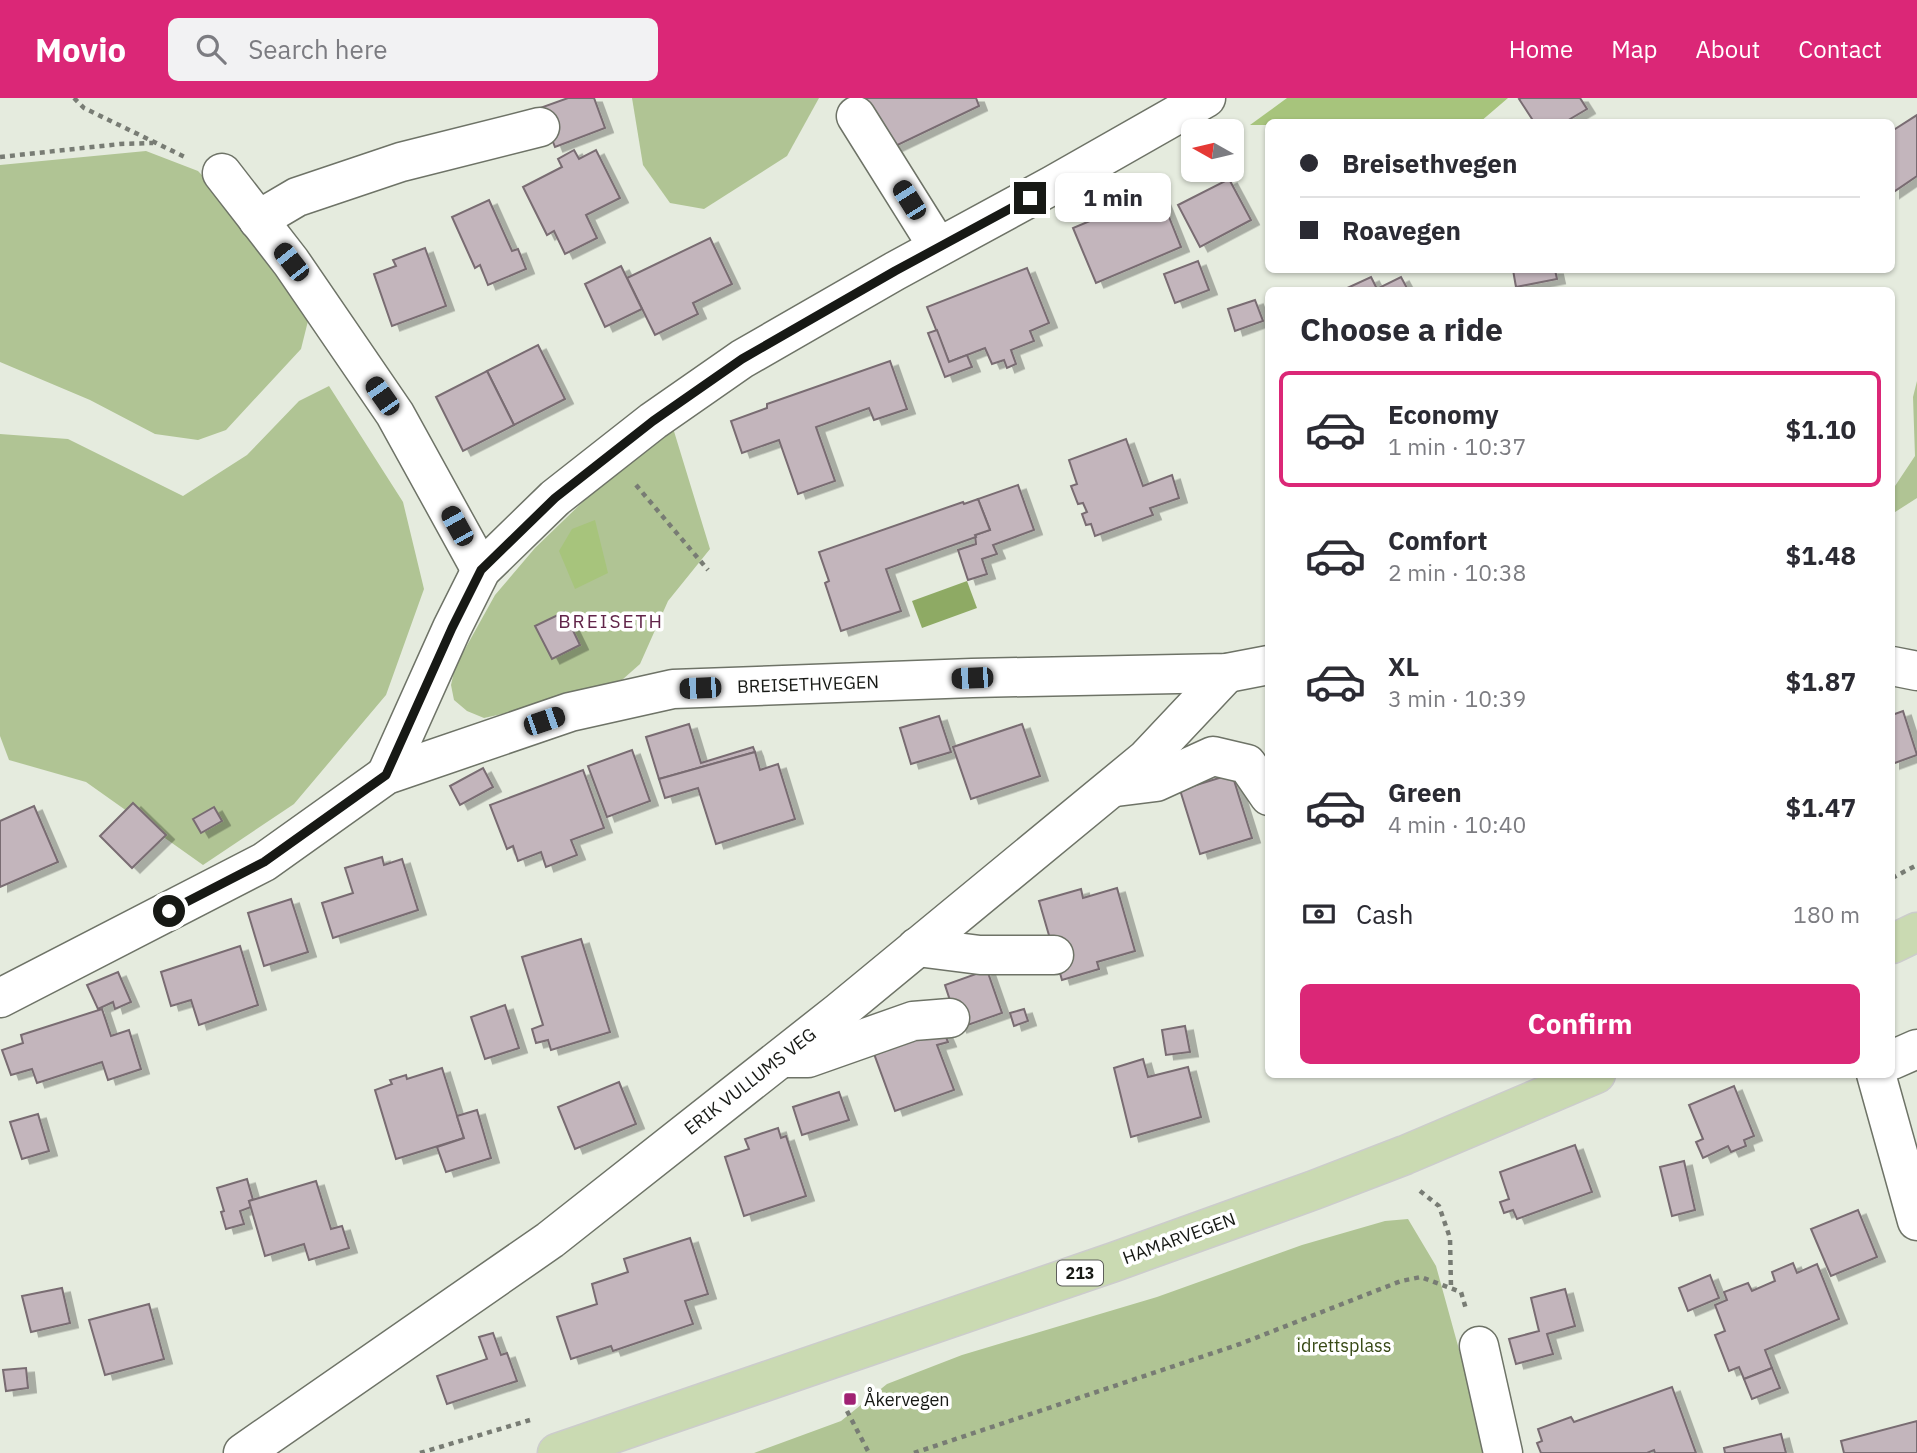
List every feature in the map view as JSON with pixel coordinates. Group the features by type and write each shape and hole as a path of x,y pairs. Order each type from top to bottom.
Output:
{"main road":[{"path":"1895,943 1917,932"},
{"name":"HAMARVEGEN","path":"557,1453 1114,1262 1405,1155 1587,1078"}],"street":[{"path":"386,775 481,570 555,498 653,421 742,359 1206,98"},
{"path":"856,116 938,247"},
{"path":"258,220 297,197 401,162 540,127"},
{"path":"222,173 291,262 395,414 481,570"},
{"name":"BREISETHVEGEN","path":"0,998 264,862 386,775 570,712 673,689 972,678 1227,673 1265,666"},
{"path":"1895,667 1917,671"},
{"name":"ERIK VULLUMS VEG","path":"243,1453 550,1240 779,1059 1146,759 1227,673"},
{"path":"1111,788 1156,782 1213,756 1247,764 1265,790"},
{"path":"918,947 981,955 1054,956"},
{"path":"779,1059 808,1058 913,1021 950,1018"},
{"path":"1895,1059 1917,1049"},
{"path":"1877,1078 1917,1222"},
{"path":"1479,1346 1503,1453"}],"path":[{"path":"74,98 84,108 222,173"},
{"path":"0,157 154,143"},
{"path":"611,454 708,570"},
{"path":"1895,876 1917,865"},
{"path":"1405,1155 1421,1192 1439,1206 1450,1238 1451,1288"},
{"path":"914,1453 1240,1344 1401,1281 1421,1277 1461,1292 1479,1346"},
{"path":"847,1411 869,1453"}],"green space":[{"path":"632,98 819,98 787,156 704,209 670,203 643,165"},
{"path":"146,151 198,171 242,217 308,321 301,349 226,430 198,440 155,434 90,400 0,362 0,165"},
{"path":"1917,381 1917,498 1895,512 1895,486 1915,456 1913,397"},
{"path":"329,386 403,502 424,589 386,695 294,804 203,865 86,782 9,760 0,736 0,434 68,439 183,496 247,455 299,401"},
{"path":"673,428 710,549 668,601 640,664 622,680 516,711 484,718 467,711 454,700 451,685 455,667 495,595 535,548 594,491"},
{"name":"idrettsplass","path":"1408,1219 1436,1266 1484,1453 754,1453 841,1421 887,1384 962,1355 1157,1297 1302,1245 1385,1221"}],"shaded area":[{"path":"1287,98 1508,98 1484,119 1265,119 1265,125 1250,125"},
{"path":"595,520 608,573 575,589 559,551 572,529"},
{"path":"967,581 977,608 922,628 912,601"}],"building":[{"path":"568,98 594,98 605,128 555,147 540,108"},
{"path":"859,98 976,98 979,106 885,151"},
{"path":"1580,98 1587,109 1570,119 1532,119 1519,99"},
{"path":"1917,115 1917,176 1895,191 1895,129"},
{"path":"574,150 579,159 596,150 620,198 586,215 597,238 565,254 554,231 547,235 523,187 562,167 558,159"},
{"path":"1223,182 1231,182 1251,220 1200,247 1178,205"},
{"path":"1159,192 1181,247 1096,283 1073,228"},
{"path":"489,200 512,251 518,249 526,269 488,285 480,265 475,268 452,217"},
{"path":"710,238 732,284 693,303 698,314 655,335 627,278"},
{"path":"425,248 446,306 392,326 374,274 396,266 393,260"},
{"path":"1198,261 1209,290 1175,303 1164,274"},
{"path":"621,266 642,309 605,327 585,284"},
{"path":"1027,268 1049,323 1030,331 1034,341 1011,350 1016,364 1007,368 1004,360 992,364 985,348 949,362 927,307"},
{"path":"1514,273 1556,273 1557,279 1516,287"},
{"path":"1371,277 1376,287 1349,287"},
{"path":"1401,277 1406,287 1381,287"},
{"path":"1255,300 1263,321 1235,331 1228,309"},
{"path":"937,330 949,362 967,355 972,367 945,377 928,333"},
{"path":"538,345 565,399 514,425 487,371"},
{"path":"890,361 907,409 874,420 869,408 816,427 835,481 798,494 779,440 742,453 731,421 767,408 767,404"},
{"path":"487,371 514,425 463,451 436,397"},
{"path":"1126,439 1143,486 1172,475 1179,498 1150,508 1153,515 1095,536 1091,524 1086,525 1082,514 1087,512 1083,503 1078,504 1071,486 1077,484 1069,460"},
{"path":"1018,485 1034,530 993,545 997,554 982,559 987,574 968,580 958,550 976,544 975,535 990,530 978,499"},
{"path":"978,499 990,530 886,569 901,611 841,631 825,583 829,581 819,552"},
{"path":"564,612 580,645 552,659 535,626"},
{"path":"1903,711 1917,755 1895,763 1895,714"},
{"path":"939,716 951,752 911,764 900,728"},
{"path":"689,724 701,763 753,747 755,752 659,779 646,737"},
{"path":"1022,724 1040,776 971,799 953,747"},
{"path":"632,750 650,801 607,817 588,766"},
{"path":"755,752 760,770 778,764 795,819 716,844 698,788 665,798 659,779"},
{"path":"483,768 493,787 460,805 450,786"},
{"path":"583,770 604,828 571,840 577,855 546,867 541,852 518,861 513,846 507,849 490,805"},
{"path":"1232,774 1252,838 1200,854 1180,790"},
{"path":"133,803 166,835 132,868 100,836"},
{"path":"34,806 58,862 0,887 0,821"},
{"path":"214,807 222,821 201,833 193,819"},
{"path":"382,857 384,865 402,859 418,910 333,938 322,903 353,893 345,868"},
{"path":"1117,888 1135,951 1097,962 1099,969 1062,980 1039,901 1081,889 1083,898"},
{"path":"291,899 308,952 264,966 248,913"},
{"path":"581,939 610,1032 551,1050 548,1040 536,1043 532,1029 543,1025 522,957"},
{"path":"240,946 258,1005 199,1025 191,1000 171,1006 161,972"},
{"path":"987,970 1002,1013 959,1028 945,985"},
{"path":"118,972 131,1002 115,1009 113,1002 98,1009 87,985"},
{"path":"505,1005 519,1048 485,1059 471,1017"},
{"path":"102,1009 111,1036 129,1030 141,1069 108,1080 102,1062 37,1083 32,1069 11,1075 2,1050 23,1043 21,1035"},
{"path":"1024,1009 1028,1021 1014,1026 1010,1013"},
{"path":"1185,1026 1190,1052 1166,1055 1162,1030"},
{"path":"942,1028 948,1042 937,1045 954,1090 895,1111 873,1051"},
{"path":"1143,1059 1148,1077 1188,1067 1201,1117 1131,1137 1114,1068"},
{"path":"442,1068 464,1138 396,1159 375,1090 392,1084 390,1080 406,1075 407,1079"},
{"path":"619,1082 636,1124 575,1149 558,1107"},
{"path":"1734,1086 1754,1136 1744,1140 1746,1146 1731,1152 1728,1146 1703,1158 1696,1142 1703,1139 1689,1105"},
{"path":"839,1092 849,1120 802,1135 793,1107"},
{"path":"477,1110 491,1158 446,1172 437,1147 464,1138 457,1116"},
{"path":"38,1114 49,1151 22,1159 10,1122"},
{"path":"778,1128 781,1138 786,1136 806,1196 744,1216 725,1157 749,1149 745,1139"},
{"path":"1575,1145 1592,1192 1517,1219 1513,1210 1504,1213 1500,1202 1509,1199 1500,1172"},
{"path":"1684,1161 1695,1210 1672,1216 1660,1167"},
{"path":"247,1179 253,1200 249,1201 251,1207 240,1211 244,1224 226,1229 217,1188"},
{"path":"316,1181 331,1229 342,1226 349,1248 309,1260 304,1244 265,1256 249,1201"},
{"path":"1858,1210 1877,1257 1831,1276 1811,1229"},
{"path":"690,1238 708,1294 685,1301 693,1324 613,1351 611,1346 571,1359 557,1317 597,1304 592,1284 628,1272 624,1259"},
{"path":"1793,1263 1797,1273 1817,1264 1839,1319 1765,1350 1772,1368 1744,1379 1739,1367 1729,1371 1715,1335 1725,1331 1715,1305 1727,1300 1724,1292 1748,1283 1752,1291 1775,1281 1772,1272"},
{"path":"1710,1275 1719,1298 1688,1311 1679,1288"},
{"path":"62,1288 70,1323 31,1332 22,1296"},
{"path":"1565,1289 1575,1326 1547,1334 1553,1354 1516,1364 1509,1339 1539,1331 1531,1298"},
{"path":"149,1304 164,1359 105,1375 89,1320"},
{"path":"493,1333 501,1355 507,1353 517,1381 447,1404 437,1376 487,1359 479,1337"},
{"path":"26,1368 28,1388 6,1391 3,1370"},
{"path":"1772,1368 1780,1388 1752,1399 1744,1379"},
{"path":"1672,1387 1696,1453 1655,1453 1654,1450 1647,1453 1541,1453 1537,1443 1542,1441 1538,1429 1571,1417 1574,1422"},
{"path":"1917,1421 1917,1453 1844,1453 1841,1441"},
{"path":"1781,1434 1786,1453 1725,1453 1724,1448"}],"place":[{"name":"Åkervegen","path":"850,1399"}],"district":[{"name":"BREISETH","path":"611,621"}],"route":[{"path":"169,911 264,862 386,775 481,570 555,498 653,421 742,359 895,271 1030,198"}]}
